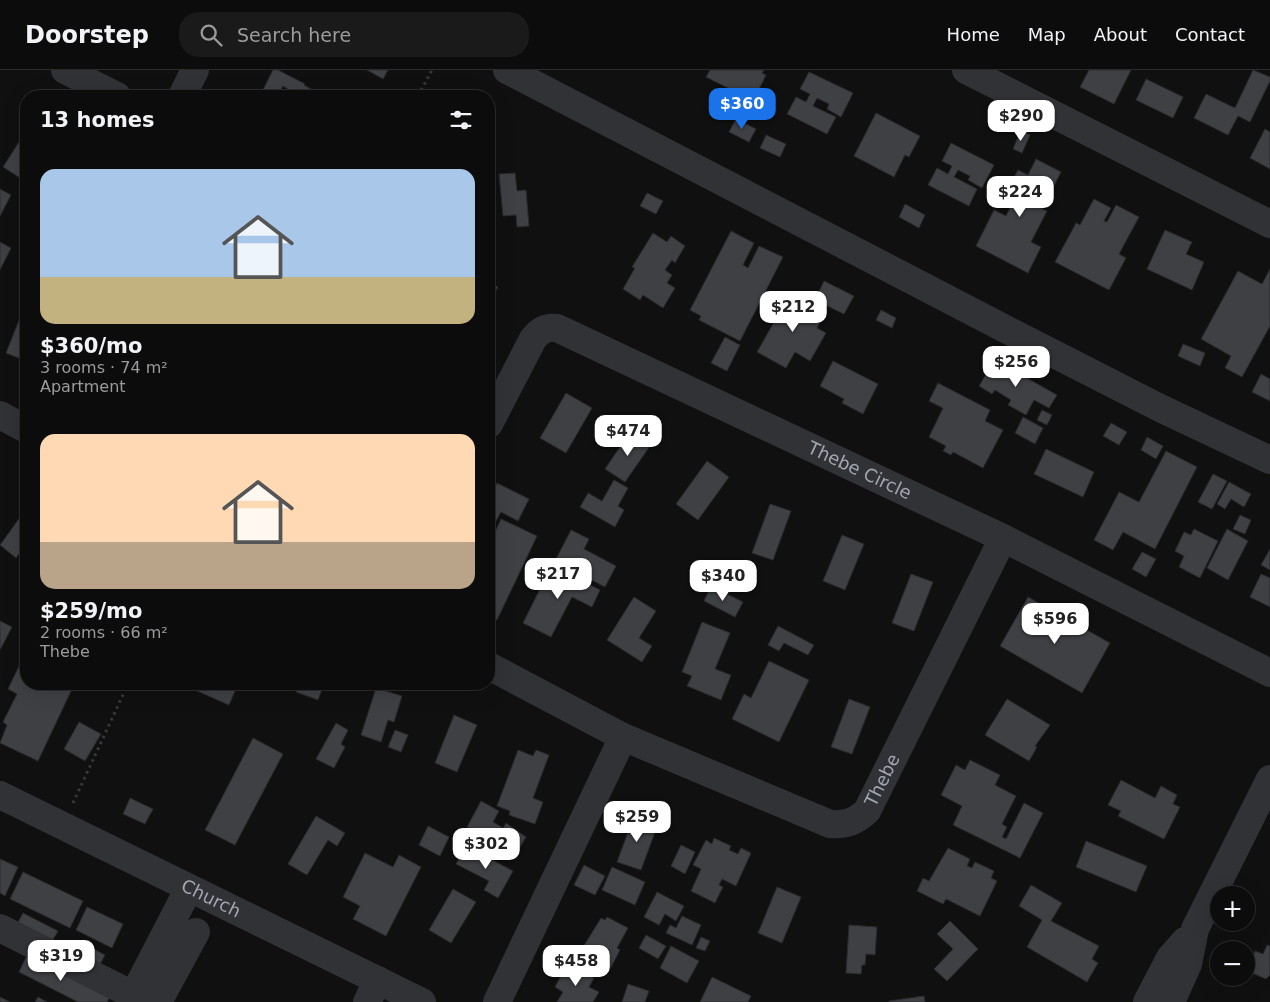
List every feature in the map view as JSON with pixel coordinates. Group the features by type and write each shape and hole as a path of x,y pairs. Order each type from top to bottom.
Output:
{"street":[{"path":"65,70 105,90"},
{"path":"185,90 195,70"},
{"path":"507,70 1019,336 1160,408 1270,460"},
{"path":"966,70 1270,224"},
{"name":"Thebe Circle","path":"495,412 533,339 539,332 548,327 557,328 1003,538 1270,673"},
{"path":"0,415 20,425"},
{"name":"Thebe","path":"495,669 623,737 830,824 844,825 857,820 867,811 1003,538"},
{"path":"497,1002 623,737"},
{"path":"1147,1002 1170,958 1195,929 1270,779"},
{"name":"Church","path":"0,795 189,888 372,991 422,1002"},
{"path":"140,1000 189,888"},
{"path":"0,928 140,1000"},
{"path":"1171,1002 1188,964 1195,929"},
{"path":"140,1000 196,932"}],"path":[{"path":"421,90 432,70"},
{"path":"63,825 125,690"}],"building":[{"path":"273,70 278,70 313,90 290,90 283,86 281,90 263,90"},
{"path":"367,70 388,70 383,79"},
{"path":"710,70 764,70 762,73 766,75 757,93 752,91 748,98 706,77"},
{"path":"1089,70 1131,70 1114,104 1080,87"},
{"path":"1253,70 1270,77 1270,81 1250,122 1238,116 1228,135 1194,118 1206,94 1235,108"},
{"path":"809,72 853,93 841,117 827,109 829,104 817,98 813,106 836,117 827,134 787,114 796,97 806,102 810,94 800,89"},
{"path":"1146,79 1183,97 1173,118 1136,100"},
{"path":"876,113 920,136 909,157 905,155 894,177 854,156"},
{"path":"736,119 756,129 749,142 729,132"},
{"path":"1265,129 1270,132 1270,169 1250,158"},
{"path":"1021,130 1030,135 1022,153 1013,149"},
{"path":"766,135 786,144 780,157 760,148"},
{"path":"20,140 20,178 3,167"},
{"path":"951,143 994,165 982,188 968,180 970,176 958,170 954,177 977,189 969,206 928,185 937,168 948,174 952,166 942,161"},
{"path":"1036,159 1061,172 1042,209 1047,211 1031,242 1041,247 1028,273 976,246 994,210 1006,216 1012,204 1002,199 1018,170 1028,175"},
{"path":"515,173 517,191 526,190 529,226 517,227 516,215 503,216 499,174"},
{"path":"0,189 11,195 0,216"},
{"path":"647,193 663,201 656,214 640,206"},
{"path":"1094,199 1111,208 1104,221 1107,222 1116,205 1139,217 1119,254 1126,258 1109,290 1055,262 1076,223 1080,225"},
{"path":"905,204 925,215 919,228 899,217"},
{"path":"1165,230 1192,242 1186,254 1204,262 1192,290 1147,269"},
{"path":"731,231 754,243 743,265 748,268 759,246 783,257 740,341 699,320 701,316 690,310"},
{"path":"653,233 667,242 671,236 685,246 675,263 672,260 665,270 672,275 667,283 675,288 663,308 643,295 640,300 623,289 635,268 632,267"},
{"path":"0,242 11,248 0,270"},
{"path":"1270,269 1270,326 1242,377 1225,368 1231,356 1201,339 1238,271 1262,284"},
{"path":"824,281 854,296 844,314 815,300"},
{"path":"790,294 824,314 817,328 826,333 810,361 795,352 786,368 757,352"},
{"path":"881,310 896,318 892,328 876,320"},
{"path":"20,318 20,359 6,353"},
{"path":"725,337 740,345 727,371 711,363"},
{"path":"1183,344 1205,353 1200,366 1178,356"},
{"path":"995,360 1057,395 1049,408 1034,400 1026,415 1008,405 1011,400 995,390 992,394 979,386"},
{"path":"833,361 878,384 863,414 842,403 844,399 820,386"},
{"path":"1261,374 1270,379 1270,401 1252,392"},
{"path":"938,383 990,410 985,421 1003,430 983,468 953,452 951,455 943,451 946,446 929,437 943,408 929,401"},
{"path":"566,393 592,408 566,453 540,438"},
{"path":"1042,410 1052,415 1047,425 1037,420"},
{"path":"1023,417 1043,428 1035,444 1015,433"},
{"path":"1111,423 1127,432 1119,445 1103,436"},
{"path":"630,432 650,446 625,482 605,469"},
{"path":"1147,437 1163,446 1156,459 1141,450"},
{"path":"1046,449 1094,472 1083,497 1034,474"},
{"path":"1166,451 1197,467 1155,549 1123,532 1113,550 1094,540 1119,492 1139,502"},
{"path":"707,461 729,477 698,520 676,504"},
{"path":"1213,474 1227,481 1212,509 1198,502"},
{"path":"614,480 628,488 618,506 624,510 615,527 580,507 588,493 602,501"},
{"path":"1229,482 1251,494 1244,507 1231,499 1225,509 1217,504"},
{"path":"497,483 529,499 518,521 501,512 495,523 495,487"},
{"path":"770,504 791,511 773,560 752,553"},
{"path":"1240,515 1251,520 1245,534 1233,529"},
{"path":"20,517 20,552 16,558 0,545"},
{"path":"501,519 537,536 497,620 495,619 495,532"},
{"path":"1194,529 1218,541 1200,578 1179,567 1184,556 1175,551 1184,532 1191,535"},
{"path":"1227,529 1248,541 1228,580 1207,568"},
{"path":"571,530 589,539 584,549 616,566 605,587 555,561"},
{"path":"842,535 864,544 845,590 823,581"},
{"path":"1270,549 1270,570 1261,565"},
{"path":"1142,552 1156,559 1146,577 1132,569"},
{"path":"552,565 600,590 592,607 572,597 551,637 523,623"},
{"path":"911,574 933,582 914,631 892,623"},
{"path":"1261,574 1270,578 1270,607 1250,597"},
{"path":"711,586 743,602 735,617 704,601"},
{"path":"634,597 656,611 639,638 652,646 642,662 607,640"},
{"path":"1028,597 1110,643 1082,693 1000,646"},
{"path":"0,621 12,627 0,650"},
{"path":"702,622 730,633 715,669 731,675 721,700 687,686 692,676 682,672"},
{"path":"778,626 814,645 808,655 784,643 779,651 768,645"},
{"path":"769,661 809,680 779,742 732,719 744,694 751,698"},
{"path":"20,664 20,690 72,690 38,761 0,743 7,725 3,722 17,694 8,689"},
{"path":"195,690 235,690 229,705"},
{"path":"297,690 322,690 318,700 296,692"},
{"path":"375,690 382,690 402,696 394,722 388,720 381,742 361,735"},
{"path":"849,699 870,707 852,754 831,747"},
{"path":"1007,699 1050,725 1035,746 1037,747 1029,761 985,735"},
{"path":"454,715 477,725 457,772 435,763"},
{"path":"79,722 101,734 85,761 64,749"},
{"path":"336,723 348,730 341,744 345,747 334,768 316,759"},
{"path":"395,730 408,735 401,752 388,747"},
{"path":"253,738 283,754 235,845 205,830"},
{"path":"518,750 533,756 536,750 549,755 533,798 543,802 535,824 509,815 510,811 497,806"},
{"path":"970,760 1000,775 995,785 1016,796 1002,824 1007,827 1002,837 1006,839 1024,803 1043,813 1020,858 953,825 962,806 941,795 956,765 965,770"},
{"path":"1121,780 1155,798 1161,786 1177,795 1173,804 1180,807 1164,839 1118,816 1121,811 1108,805"},
{"path":"130,798 153,809 145,824 123,814"},
{"path":"481,801 499,811 493,822 503,828 506,823 526,837 516,854 467,827"},
{"path":"316,816 345,833 337,846 328,840 307,875 288,864"},
{"path":"634,816 658,824 641,870 617,862"},
{"path":"428,826 449,837 440,856 419,845"},
{"path":"714,838 731,846 729,850 738,854 741,848 751,853 736,886 722,879 719,885 723,887 715,903 691,891 701,869 693,865 706,840 712,844"},
{"path":"1086,841 1147,866 1136,892 1076,867"},
{"path":"681,845 695,852 685,874 671,866"},
{"path":"466,846 513,871 498,898 484,890 489,881 456,864"},
{"path":"948,848 970,859 967,866 972,868 975,862 994,871 991,878 997,881 980,916 946,899 943,904 917,891 923,878 929,881"},
{"path":"365,853 393,867 399,855 421,867 386,936 353,919 360,906 343,897"},
{"path":"0,859 18,867 5,896 0,893"},
{"path":"584,865 605,876 595,895 574,885"},
{"path":"612,867 645,882 635,905 602,890"},
{"path":"23,872 83,901 70,928 10,899"},
{"path":"1031,885 1062,903 1051,921 1099,946 1092,959 1098,963 1087,982 1027,947 1042,920 1019,906"},
{"path":"777,887 801,897 782,943 758,933"},
{"path":"453,889 476,902 451,943 429,930"},
{"path":"657,892 684,906 676,921 665,914 659,925 644,917"},
{"path":"87,907 123,924 112,948 76,930"},
{"path":"23,913 58,931 51,943 17,924"},
{"path":"682,916 701,925 692,945 666,933 670,925 676,928"},
{"path":"607,917 628,928 617,948 620,950 609,971 601,967 597,975 574,962 601,918 605,920"},
{"path":"950,921 978,949 947,981 934,969 953,949 937,934"},
{"path":"849,925 877,927 875,955 866,954 865,965 862,965 861,974 846,973"},
{"path":"646,935 666,946 658,959 639,948"},
{"path":"701,937 710,941 705,951 696,948"},
{"path":"1267,945 1270,946 1270,975 1266,979 1255,974 1255,951 1263,954"},
{"path":"88,946 105,955 99,966 82,958"},
{"path":"671,946 699,961 687,983 660,968"},
{"path":"27,955 110,997 107,1002 78,1002 19,972"},
{"path":"573,967 594,978 589,987 599,992 593,1002 557,1002 563,992 555,987 563,972 568,975"},
{"path":"712,977 751,996 748,1002 700,1002"},
{"path":"628,984 649,991 645,1002 622,1002"},
{"path":"924,996 925,1002 889,1002 889,1001"},
{"path":"0,997 10,1002 0,1002"},
{"path":"38,997 47,1002 35,1002"}]}
